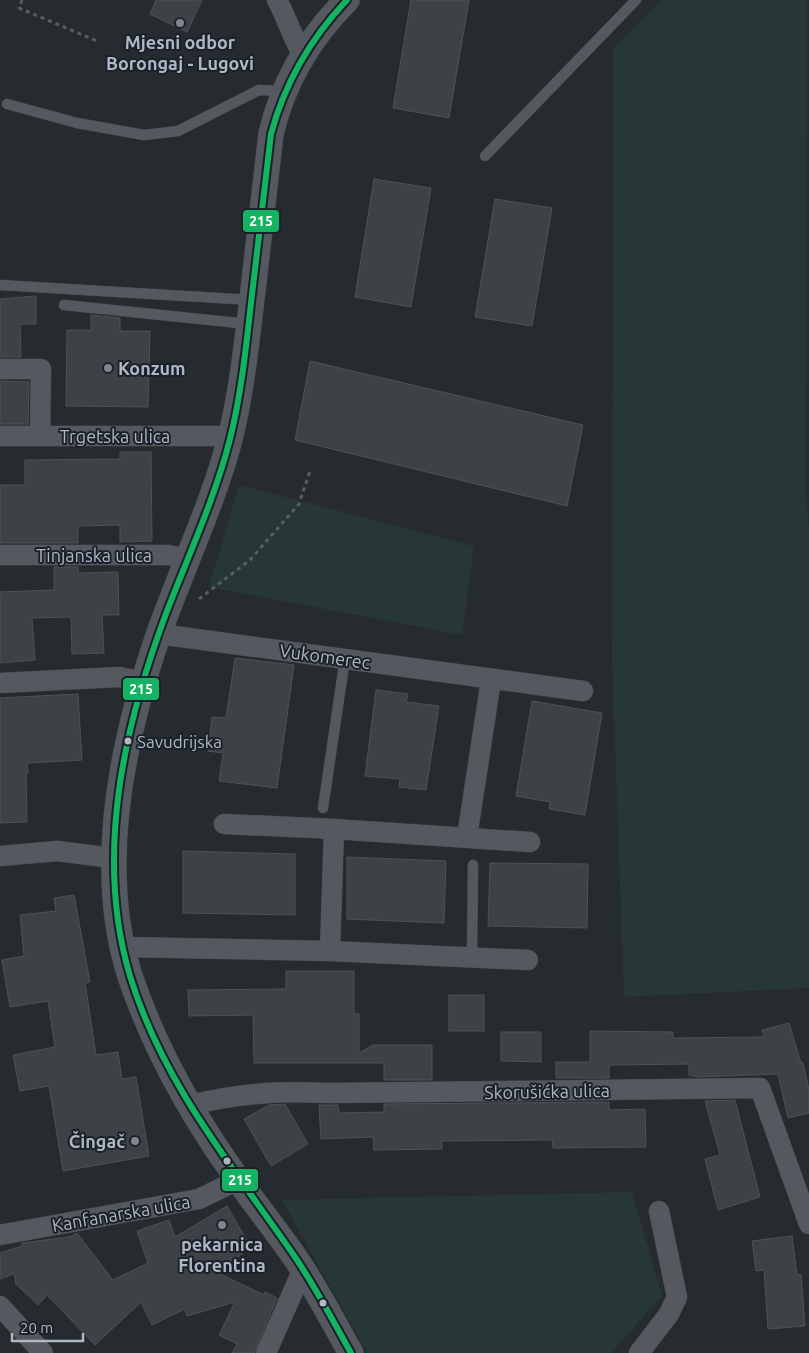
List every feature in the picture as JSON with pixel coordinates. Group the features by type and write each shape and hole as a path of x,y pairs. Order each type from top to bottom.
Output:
{"street":[{"path":"277,0 284,12 292,37 303,55"},
{"path":"347,0 303,55 283,91 271,134 245,363 230,436 208,509 159,634 144,682 122,773 113,858 116,907 123,947 129,972 150,1026 190,1105 238,1180 302,1269 351,1353"},
{"path":"0,368 41,368 40,436"},
{"name":"Trgetska ulica","path":"0,436 230,436"},
{"name":"Tinjanska ulica","path":"0,555 168,555 188,559"},
{"name":"Vukomerec","path":"159,634 583,691"},
{"path":"0,684 119,678 144,682"},
{"path":"467,838 491,680"},
{"path":"224,824 530,842"},
{"path":"330,951 334,829"},
{"path":"0,856 57,851 113,858"},
{"path":"123,947 330,951 528,960"},
{"name":"Skorušićka ulica","path":"190,1105 237,1094 282,1091 328,1093 760,1088 809,1224"},
{"name":"Kanfanarska ulica","path":"0,1235 198,1199 238,1180"},
{"path":"639,1353 669,1314 677,1297 660,1211"},
{"path":"266,1353 302,1269"},
{"path":"0,1306 43,1353"}],"lane":[{"path":"485,156 636,0"},
{"path":"7,104 77,124 144,135 178,131 259,90 283,91"},
{"path":"0,285 250,312"},
{"path":"64,305 250,312"},
{"path":"323,808 344,658"},
{"path":"472,957 473,865"}],"path":[{"path":"22,0 19,8 97,41"},
{"path":"173,598 191,606 250,560 299,504 310,471"}],"shaded area":[{"path":"662,0 807,0 806,495 809,528 809,988 624,997 612,663 613,48"},
{"path":"239,485 474,546 462,635 209,587"},
{"path":"632,1192 662,1296 611,1353 367,1353 282,1200"}],"building":[{"name":"Mjesni odbor Borongaj - Lugovi","path":"156,0 202,0 187,32 150,14"},
{"path":"411,0 469,0 449,118 393,108"},
{"path":"374,179 431,188 411,307 355,297"},
{"path":"495,199 552,208 532,326 475,317"},
{"path":"36,296 36,324 20,324 21,357 0,357 0,299"},
{"name":"Konzum","path":"91,315 120,318 120,331 150,331 148,407 66,406 67,330 91,330"},
{"path":"310,361 583,425 567,506 295,440"},
{"path":"0,381 29,382 28,424 0,424"},
{"path":"120,452 151,452 152,541 120,542 120,525 78,526 78,543 0,543 0,485 25,485 25,460 120,459"},
{"path":"54,567 78,567 78,573 118,572 119,615 102,615 104,653 72,654 71,617 32,618 35,660 0,663 0,592 54,590"},
{"path":"235,658 294,665 277,788 219,781 223,753 208,751 212,717 226,718"},
{"path":"376,690 408,694 406,702 439,706 426,790 399,787 400,779 365,776"},
{"path":"78,694 82,760 27,763 27,822 0,823 0,698"},
{"path":"532,701 602,713 585,815 549,809 550,802 516,796"},
{"path":"183,851 295,854 295,915 183,913"},
{"path":"347,857 446,861 444,923 347,919"},
{"path":"490,863 588,864 587,928 488,926"},
{"path":"74,895 90,982 85,983 96,1055 118,1052 122,1079 136,1077 149,1156 63,1171 49,1086 20,1091 13,1055 55,1047 48,1001 10,1007 2,960 24,956 20,915 56,911 54,898"},
{"path":"286,971 354,971 354,1014 359,1014 359,1053 373,1045 432,1045 432,1080 384,1080 384,1063 254,1063 253,1015 189,1016 188,990 286,989"},
{"path":"449,995 484,995 484,1031 449,1031"},
{"path":"789,1023 801,1063 803,1063 809,1090 809,1113 788,1118 778,1074 698,1077 689,1075 689,1064 609,1065 609,1078 556,1078 556,1062 590,1062 590,1031 673,1032 673,1038 764,1037 762,1030"},
{"path":"501,1032 541,1032 541,1062 501,1061"},
{"path":"735,1100 760,1197 718,1210 705,1159 720,1155 705,1101"},
{"path":"609,1102 609,1110 645,1109 646,1147 553,1148 552,1140 442,1141 442,1149 374,1150 373,1137 321,1139 319,1105 338,1105 339,1113 384,1112 384,1104"},
{"path":"285,1104 308,1144 271,1166 244,1119 269,1105"},
{"path":"227,1206 250,1246 220,1274 264,1295 265,1292 277,1298 254,1353 232,1353 237,1344 219,1335 235,1302 187,1316 185,1309 152,1325 141,1302 95,1345 47,1295 38,1305 16,1284 14,1274 0,1279 0,1253 22,1246 22,1243 69,1237 77,1233 113,1280 148,1263 137,1231 169,1220 175,1237"},
{"path":"792,1236 797,1275 801,1274 805,1326 768,1329 764,1270 756,1271 752,1241"}],"transit line":[{"name":"215","path":"347,0 321,30 300,62 291,79 271,134 245,354 234,422 217,483 167,611 138,699 119,791 115,838 115,884 119,931 130,976 144,1015 161,1052 201,1123 303,1269 351,1353"}],"place":[{"name":"Mjesni odbor Borongaj - Lugovi","path":"180,23"},
{"name":"Konzum","path":"108,368"},
{"name":"Savudrijska","path":"128,741"},
{"name":"Čingač","path":"135,1141"},
{"name":"pekarnica Florentina","path":"222,1225"}]}
